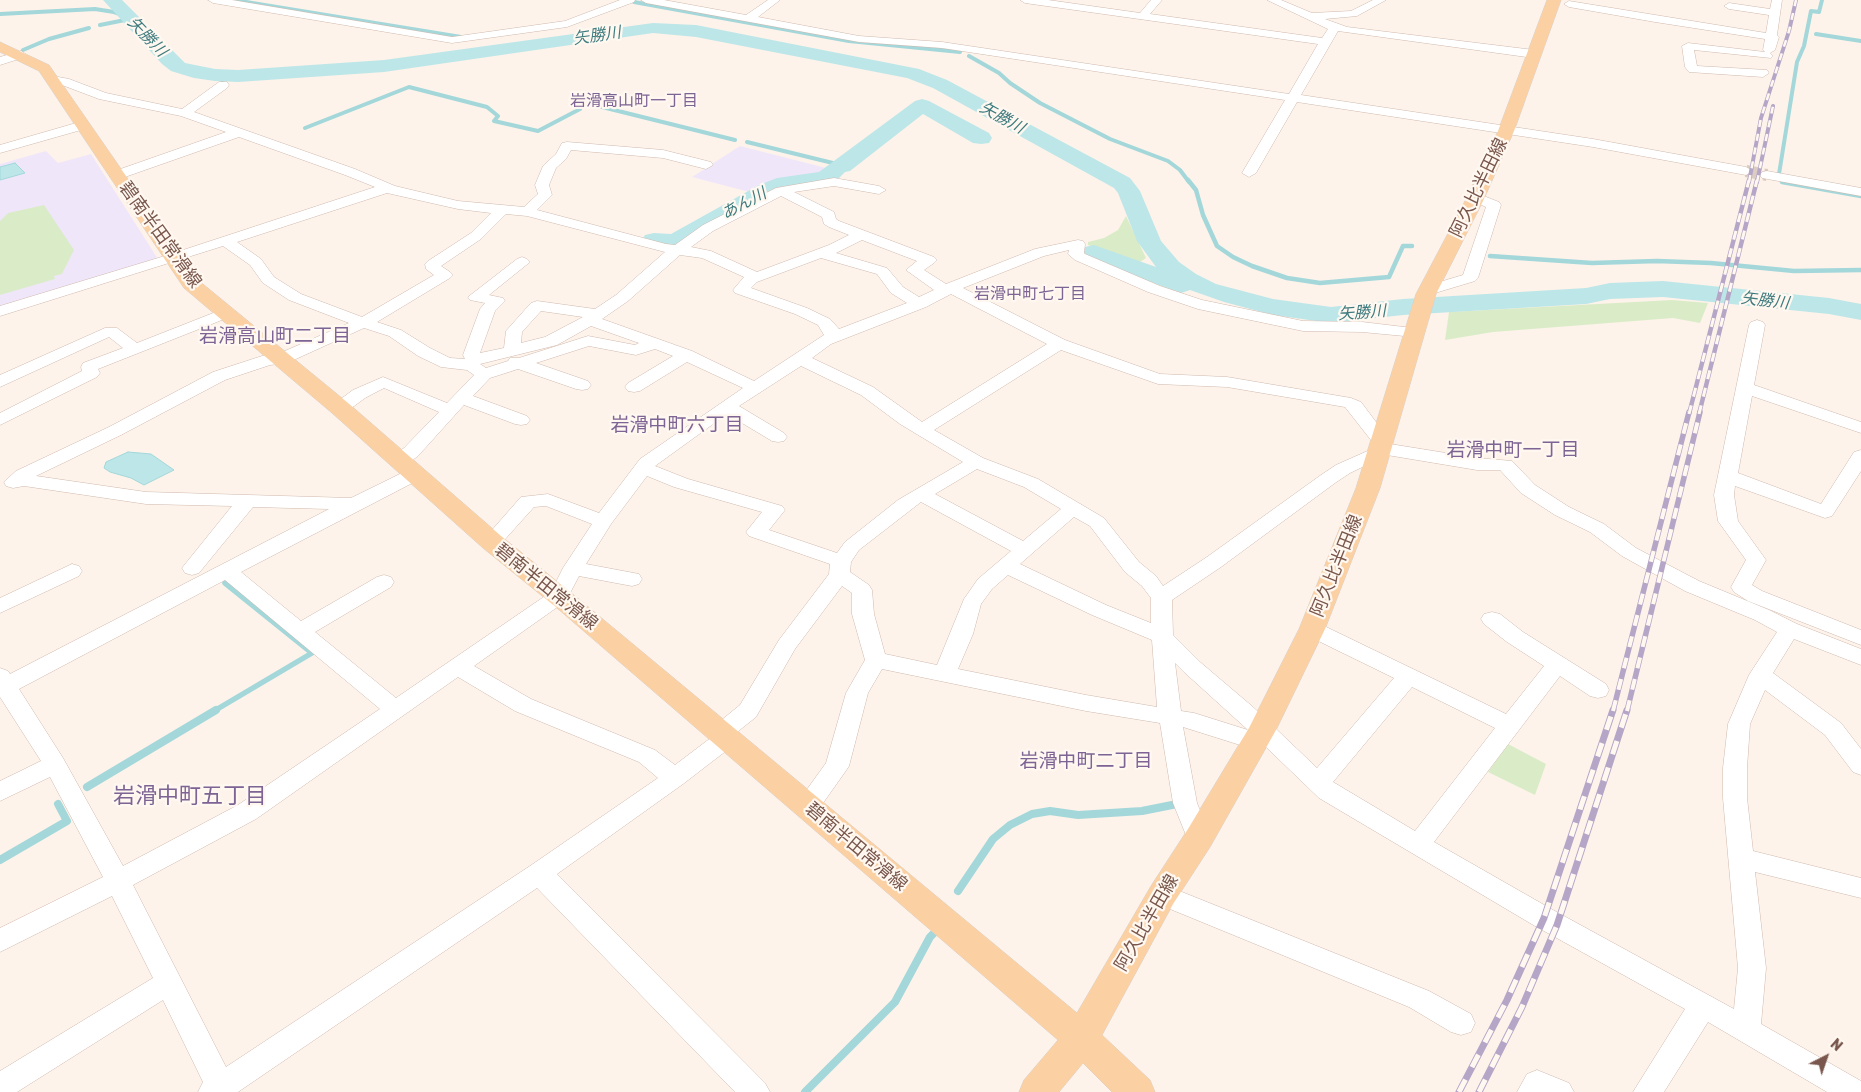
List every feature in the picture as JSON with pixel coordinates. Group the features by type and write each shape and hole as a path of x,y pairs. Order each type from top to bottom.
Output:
{"main road":[{"name":"阿久比半田線","path":"1037,1092 1081,1038 1162,895 1199,838 1259,736 1312,629 1354,528 1422,309 1506,131 1555,2"},
{"name":"碧南半田常滑線","path":"7,54 39,64 53,80 191,284 340,408 492,542 559,596 1081,1038 1133,1090"}],"street":[{"path":"213,0 452,40 567,24 630,0"},
{"path":"646,0 859,39 942,45 1642,151 1746,171"},
{"path":"748,19 775,0"},
{"path":"1025,0 1326,42"},
{"path":"1142,17 1157,0"},
{"path":"1272,0 1334,28 1534,54"},
{"path":"1293,9 1310,0"},
{"path":"1309,16 1353,14 1381,0"},
{"path":"1625,0 1628,14"},
{"path":"1768,56 1688,46 1691,67 1694,69 1762,78 1768,56 1773,37 1777,0"},
{"path":"1555,2 1773,37"},
{"path":"1729,6 1776,13"},
{"path":"595,23 607,14 605,10"},
{"path":"1249,173 1334,28"},
{"path":"53,80 65,82 103,96 184,113 350,172 387,188 458,205 527,212 678,249 706,254 754,278"},
{"path":"184,113 223,85"},
{"path":"0,149 83,125"},
{"path":"117,175 238,133"},
{"path":"527,212 545,195 542,185 550,166 567,146 663,154 706,165"},
{"path":"1767,175 1861,192"},
{"path":"514,356 551,341 595,317 622,298 678,249 708,228 781,192 834,182 879,190"},
{"path":"0,311 173,258 387,188"},
{"path":"781,192 829,215 829,221 834,224 860,235"},
{"path":"0,941 247,812 559,596 573,568 603,521 643,468 660,453 754,387 800,359 825,340 920,304 948,290 1040,252 1074,243 1076,254 1080,257 1154,289 1198,304 1303,326 1371,327 1422,309 1470,278 1494,205 1476,197"},
{"path":"4,481 23,475 116,431 219,376 255,364 281,360 363,323 445,275 434,269 433,264 476,236 502,210"},
{"path":"833,336 830,328 824,322 801,311 741,290 754,278 821,253 864,234 929,260 914,270 948,290 1059,344 1158,379 1227,382 1351,403 1355,406 1380,447"},
{"path":"224,241 256,262 268,280 295,297 395,333 424,352 447,362 476,366 588,341 636,350 656,343"},
{"path":"821,253 882,271 896,290 920,304"},
{"path":"476,366 471,355 488,309 497,302 476,297 522,262"},
{"path":"514,356 514,331 537,306 595,317 686,355 754,387"},
{"path":"0,420 91,373 89,367 226,313"},
{"path":"1757,325 1724,495 1728,521 1756,560 1741,587 1755,596 1859,633"},
{"path":"0,382 111,331 135,349"},
{"path":"922,430 1059,344"},
{"path":"634,387 686,355"},
{"path":"514,356 582,385"},
{"path":"800,359 867,391 922,430 976,462 1031,483 1097,522 1132,567 1149,581 1161,597 1162,636 1170,717 1184,803 1199,838"},
{"path":"476,366 455,404 411,452 407,467 354,504 2,684 54,764 118,881 219,1091 675,778 724,736 748,711 787,645 840,568 852,546 876,525 920,494 976,462"},
{"path":"340,408 359,394 383,382 455,404 521,420"},
{"path":"1745,388 1861,428"},
{"path":"727,406 778,437"},
{"path":"1161,597 1214,562 1322,483 1380,447 1477,464 1505,465 1528,489 1562,511 1597,528 1628,552 1692,586 1762,615 1789,629 1861,657"},
{"path":"1727,476 1825,512 1861,456"},
{"path":"643,468 681,483 775,510 756,532 840,568 862,590 863,614 876,660 857,694 837,766 807,806"},
{"path":"4,481 24,480 146,498 354,504"},
{"path":"920,494 1024,550"},
{"path":"192,568 248,500"},
{"path":"492,542 528,501 548,500 603,521"},
{"path":"944,674 962,634 971,604 978,593 985,584 1073,508"},
{"path":"1007,566 1100,610 1162,636 1192,667 1245,713 1259,736 1328,792 1544,918 1703,1005 1853,1092"},
{"path":"573,568 632,580"},
{"path":"226,570 396,710"},
{"path":"0,606 72,571"},
{"path":"301,630 384,582"},
{"path":"1492,619 1598,690"},
{"path":"1312,629 1509,725"},
{"path":"1746,1031 1752,968 1735,798 1735,768 1739,724 1760,675 1789,629"},
{"path":"876,660 1259,736"},
{"path":"1418,845 1557,664"},
{"path":"459,667 523,705 647,756 675,778"},
{"path":"1760,675 1833,730 1861,766"},
{"path":"1318,783 1409,676"},
{"path":"0,792 54,764"},
{"path":"1741,858 1861,888"},
{"path":"539,873 755,1092"},
{"path":"1162,895 1419,999 1461,1023"},
{"path":"0,1087 168,983"},
{"path":"1648,1092 1703,1005"},
{"path":"1532,1092 1537,1084 1559,1092"}],"shaded area":[{"path":"740,146 834,170 823,177 785,182 757,194 692,177"},
{"path":"46,151 58,163 91,154 158,259 0,307 0,164"}],"green space":[{"path":"44,205 74,250 62,274 54,276 55,279 0,295 0,221 8,213"},
{"path":"1126,216 1146,258 1137,264 1088,245 1088,242 1104,238 1118,230"},
{"path":"1672,300 1708,303 1700,323 1673,318 1493,332 1445,340 1449,312"},
{"path":"1508,744 1546,764 1535,795 1488,772"}],"water":[{"path":"15,163 25,173 0,180 0,167"},
{"path":"128,452 151,454 174,470 144,485 104,468 106,462"}],"waterway":[{"name":"矢勝川","path":"112,0 178,67 194,72 215,75 238,76 384,66 653,28 696,31 912,73 940,84 1122,183 1129,191 1149,241 1158,255 1170,267 1187,279 1207,289 1273,307 1331,315 1403,307 1586,296 1610,291 1663,289 1829,306 1861,312"},
{"path":"234,0 461,37"},
{"path":"1779,174 1797,62 1804,46 1811,11 1819,12 1822,0"},
{"path":"634,2 849,41 960,52"},
{"path":"0,14 95,9 114,12 128,17"},
{"path":"100,25 130,19"},
{"path":"23,50 49,39 89,28"},
{"path":"1816,34 1861,41"},
{"path":"969,56 999,73 1010,83 1040,103 1110,139 1168,161 1180,170 1189,182"},
{"name":"矢勝川","path":"222,80 228,76"},
{"path":"305,128 409,87 487,107 498,116 494,121 538,131 580,109"},
{"path":"590,104 735,140"},
{"name":"あん川","path":"893,127 922,105 981,138"},
{"name":"あん川","path":"893,127 923,106 981,136"},
{"name":"あん川","path":"842,166 889,130"},
{"path":"747,142 841,165 888,131"},
{"name":"あん川","path":"654,240 675,241 767,190 785,183 826,178 835,170"},
{"path":"1188,180 1196,190 1203,215 1217,246 1233,257 1252,266 1287,278 1320,283 1389,277 1403,246 1412,246"},
{"path":"1782,182 1861,196"},
{"path":"1094,252 1181,285"},
{"path":"1490,256 1592,263 1657,261 1711,263 1794,271 1861,270"},
{"path":"214,711 312,653 225,583"},
{"path":"87,787 216,710"},
{"path":"0,860 67,821 58,804"},
{"path":"958,891 993,839 1010,825 1032,814 1050,811 1078,815 1142,811 1177,804"},
{"path":"805,1092 895,1002 930,937 935,932"}],"tunnel":[{"path":"1746,171 1767,175"}],"railway":[{"path":"1749,182 1761,118 1789,31 1796,0"},
{"path":"1757,182 1773,106"},
{"path":"1689,414 1749,180"},
{"path":"1699,414 1757,180"},
{"path":"1613,711 1689,412"},
{"path":"1627,711 1700,412"},
{"path":"1459,1092 1507,1000 1544,918 1613,710"},
{"path":"1479,1092 1522,1007 1557,925 1627,710"}],"district":[{"name":"岩滑高山町一丁目","path":"634,101"},
{"name":"岩滑中町七丁目","path":"1030,294"},
{"name":"岩滑高山町二丁目","path":"275,337"},
{"name":"岩滑中町六丁目","path":"677,426"},
{"name":"岩滑中町一丁目","path":"1513,451"},
{"name":"岩滑中町二丁目","path":"1086,762"},
{"name":"岩滑中町五丁目","path":"190,797"}]}
